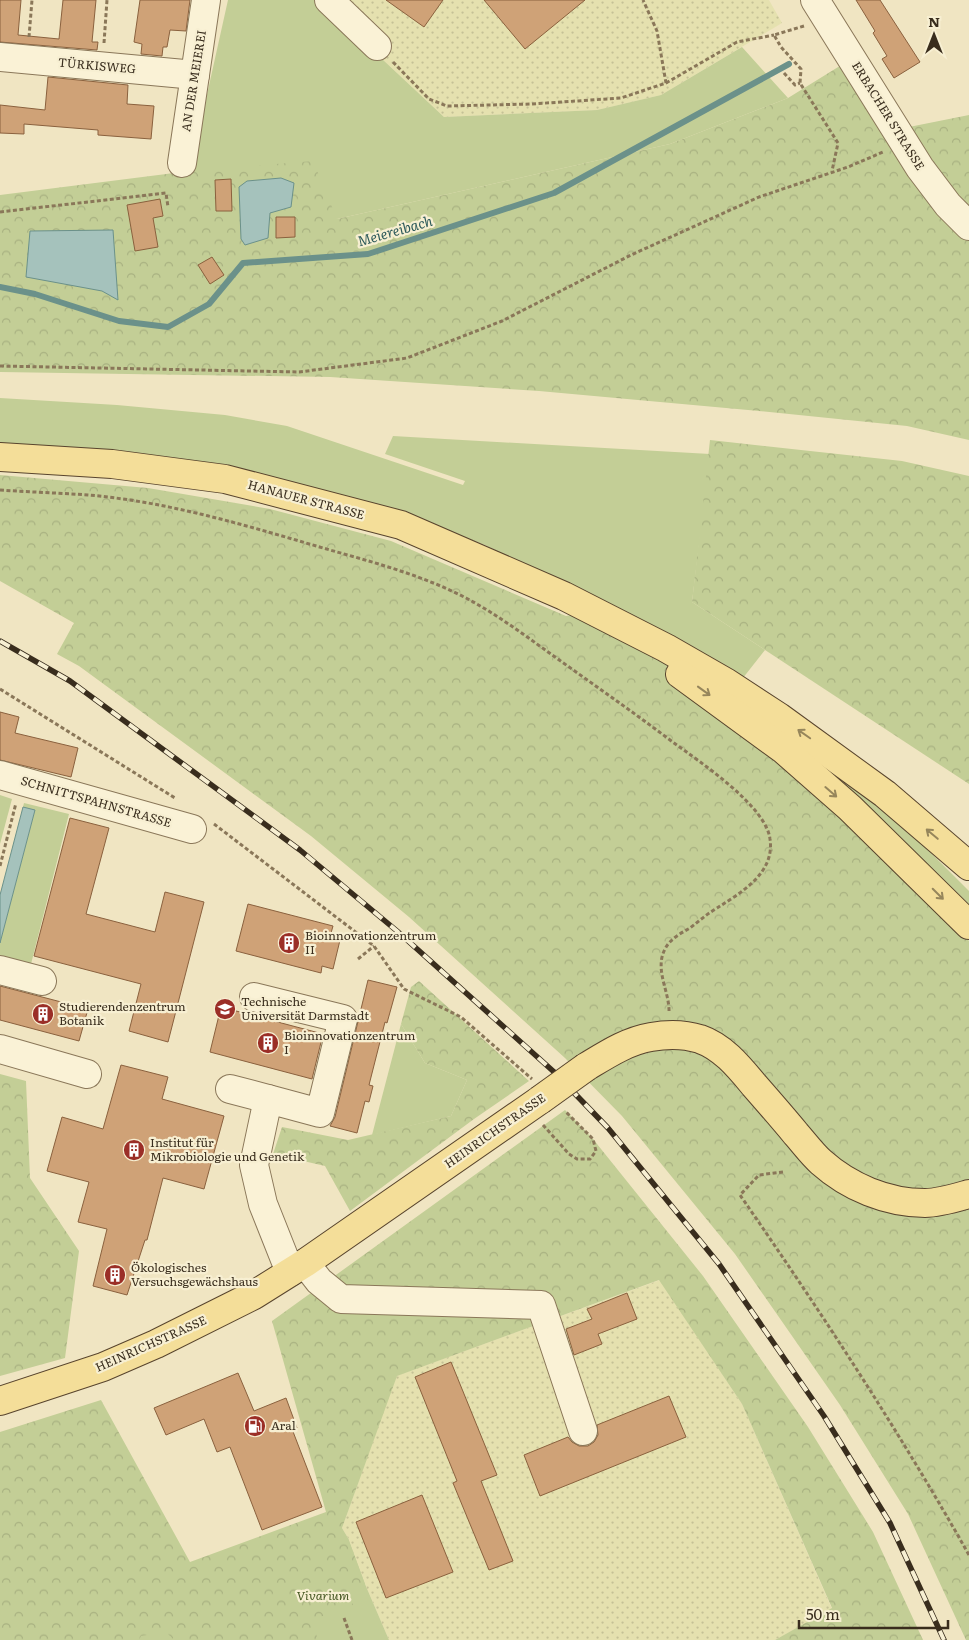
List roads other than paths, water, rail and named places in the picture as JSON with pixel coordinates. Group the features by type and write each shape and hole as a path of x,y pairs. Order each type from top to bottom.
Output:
{"main road":[{"name":"HANAUER STRASSE","path":"0,458 112,464 225,479 401,525 594,611"},
{"path":"594,611 666,648 727,683 779,717 885,794 969,866"},
{"path":"594,611 784,750 850,808 969,925"},
{"name":"HEINRICHSTRASSE","path":"0,1401 103,1367 156,1344 254,1294 298,1267 545,1103 586,1068 612,1051 634,1041 650,1037 686,1036 701,1040 724,1053 737,1064 821,1162 851,1183 891,1200 926,1204 969,1194"}],"street":[{"name":"AN DER MEIEREI","path":"182,162 206,0"},
{"path":"329,0 377,46"},
{"name":"ERBACHER STRASSE","path":"821,9 904,144 948,205 969,226"},
{"name":"TÜRKISWEG","path":"0,57 195,74"},
{"name":"SCHNITTSPAHNSTRASSE","path":"11,778 202,826"},
{"path":"0,970 42,982"},
{"path":"230,1089 320,1113 343,1019 254,997"},
{"path":"0,1049 87,1074"},
{"path":"268,1099 254,1165 263,1204 298,1267 341,1299 541,1306 583,1431"}],"water":[{"path":"281,178 294,183 291,207 270,213 268,238 245,245 241,239 239,187 247,181"},
{"path":"113,230 118,300 102,291 26,277 30,231"},
{"path":"23,807 35,810 0,943 0,895"}],"waterway":[{"name":"Meiereibach","path":"0,287 35,294 119,321 168,327 209,304 243,263 368,254 554,193 789,64"}],"railway":[{"path":"0,641 70,681 300,850 397,931 553,1071 608,1128 719,1264 824,1416 890,1523 944,1640"}],"place":[{"name":"Bioinnovationzentrum II","path":"289,943"},
{"name":"Technische Universität Darmstadt","path":"225,1009"},
{"name":"Studierendenzentrum Botanik","path":"43,1014"},
{"name":"Bioinnovationzentrum I","path":"268,1043"},
{"name":"Institut für Mikrobiologie und Genetik","path":"134,1150"},
{"name":"Ökologisches Versuchsgewächshaus","path":"115,1275"},
{"name":"Aral","path":"255,1426"}],"park label":[{"name":"Vivarium","path":"323,1596"}]}
